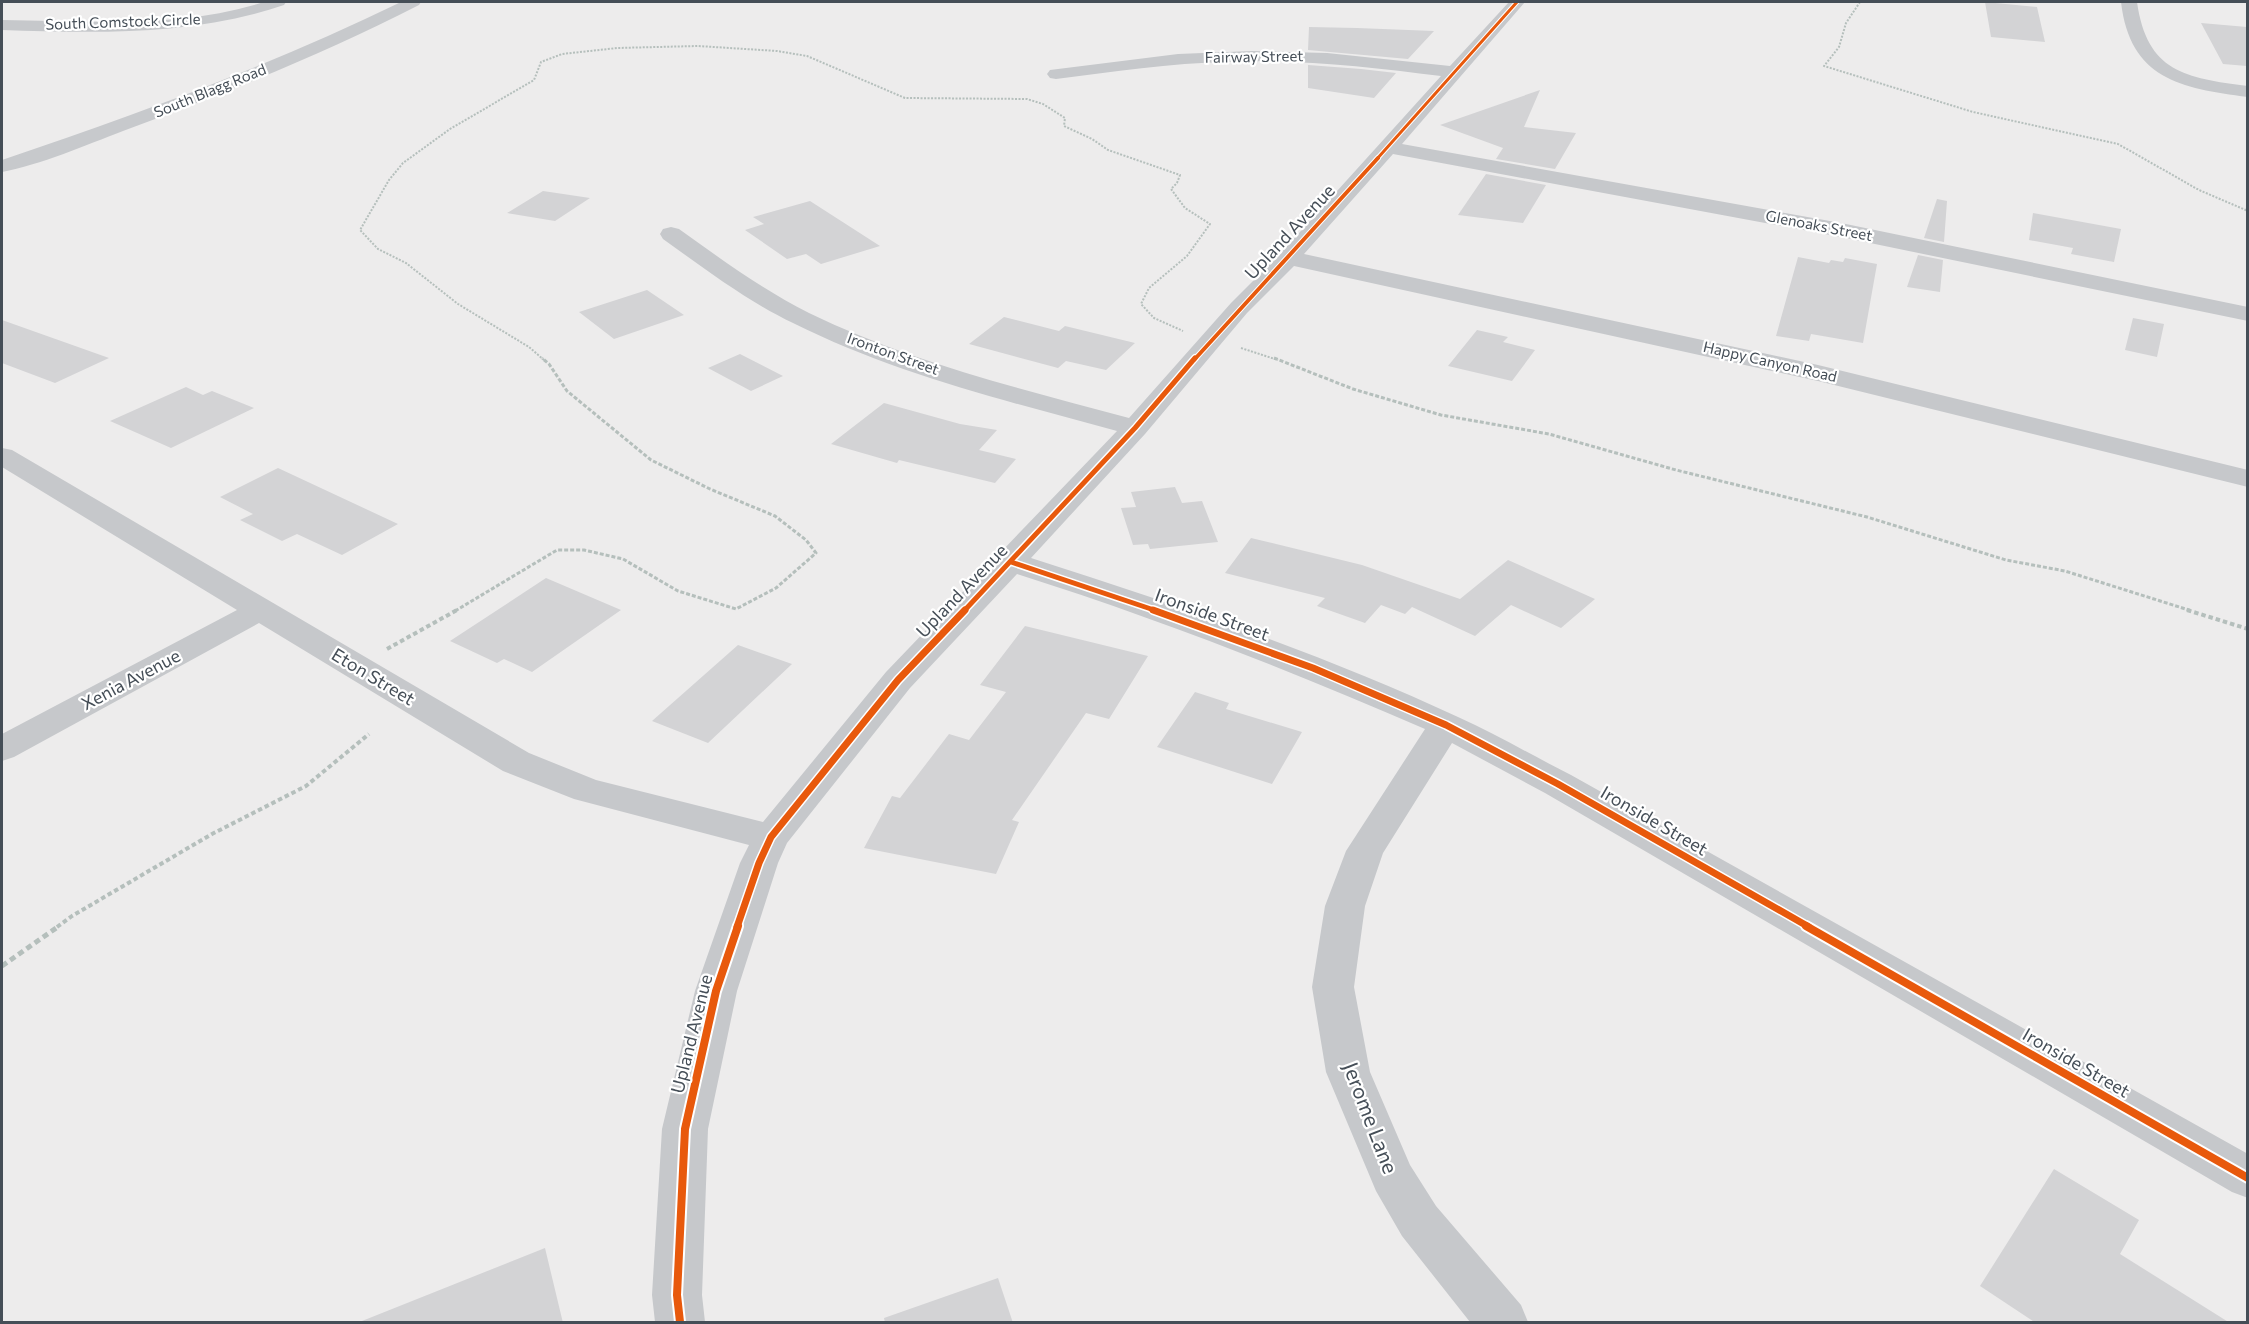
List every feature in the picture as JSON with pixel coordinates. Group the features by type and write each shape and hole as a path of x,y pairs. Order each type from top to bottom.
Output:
{"main road":[{"name":"South Blagg Road","path":"2,166 201,96 298,56 413,2"}],"street":[{"name":"South Comstock Circle","path":"2,26 172,23 219,18 278,2"},
{"name":"Upland Avenue","path":"680,1323 677,1295 685,1129 716,991 759,863 771,837 898,680 1135,428 1201,336 1289,258 1452,72 1517,2"},
{"path":"2128,2 2129,16 2140,47 2150,60 2165,72 2203,85 2247,92"},
{"name":"Fairway Street","path":"1056,74 1205,57 1252,56 1339,59 1452,72"},
{"name":"Glenoaks Street","path":"1388,147 1841,230 2247,314"},
{"name":"Ironton Street","path":"671,234 737,282 801,318 882,352 1021,397 1135,428"},
{"name":"Happy Canyon Road","path":"1289,258 1584,320 1818,373 2247,479"},
{"name":"Eton Street","path":"8,468 260,610 516,762 587,790 771,837"},
{"name":"Ironside Street","path":"1011,562 1093,588 1313,668 1446,725 1558,784 2247,1178"},
{"name":"Xenia Avenue","path":"2,749 260,610"},
{"name":"Jerome Lane","path":"1446,725 1365,851 1345,906 1333,987 1347,1072 1392,1178 1419,1221 1503,1323"}],"path":[{"path":"1860,2 1846,23 1839,47 1824,66 1973,112 2118,144 2199,189 2247,211"},
{"path":"382,651 491,591 557,550 584,550 623,559 678,591 736,609 776,588 816,553 806,540 775,516 710,489 651,460 567,391 549,363 529,347 458,304 406,263 378,249 360,230 389,180 403,163 450,129 534,80 541,62 561,54 639,46 759,49 817,58 905,98 1027,99 1065,118 1064,126 1092,139 1108,150 1180,175 1178,183 1172,189 1185,208 1210,224 1186,257 1166,271 1145,292 1141,304 1145,312 1153,319 1276,359 1353,389 1431,412 1549,434 1676,470 1867,517 2006,560 2065,571 2247,629"},
{"path":"2,966 72,916 212,834 306,786 369,734"}],"building":[{"path":"1985,2 2037,7 2045,42 1991,37"},
{"path":"2201,23 2247,27 2247,66 2223,64"},
{"path":"1309,27 1434,31 1408,59 1308,50"},
{"path":"1308,65 1396,73 1374,98 1308,88"},
{"path":"1540,90 1524,127 1576,133 1555,169 1496,159 1503,148 1440,125"},
{"path":"1486,174 1546,185 1523,223 1458,215"},
{"path":"543,191 590,198 555,221 507,213"},
{"path":"1937,199 1947,201 1944,242 1924,238"},
{"path":"810,201 880,246 821,264 806,254 787,259 745,230 764,224 753,217"},
{"path":"2033,213 2121,229 2114,262 2071,254 2073,248 2029,240"},
{"path":"1918,255 1943,260 1940,292 1907,287"},
{"path":"1798,257 1829,263 1831,260 1843,262 1845,258 1877,264 1863,343 1811,334 1809,341 1776,336"},
{"path":"647,290 684,315 614,339 579,312"},
{"path":"1004,317 1059,331 1065,326 1135,343 1106,370 1066,361 1058,368 969,344"},
{"path":"2133,318 2164,324 2157,357 2125,350"},
{"path":"2,320 109,358 55,383 2,363"},
{"path":"1477,330 1508,337 1503,342 1535,350 1512,381 1448,366"},
{"path":"740,354 783,376 751,391 708,368"},
{"path":"186,387 203,395 212,391 254,408 171,448 110,421"},
{"path":"884,403 960,424 997,430 979,450 1016,459 995,483 899,460 897,463 831,444"},
{"path":"278,468 398,524 342,555 297,534 282,541 240,520 253,514 220,497"},
{"path":"1175,487 1182,503 1202,501 1218,542 1150,549 1148,544 1133,545 1121,508 1136,507 1131,492"},
{"path":"1251,538 1362,565 1460,599 1508,560 1595,599 1561,628 1511,605 1475,636 1412,607 1405,614 1381,605 1365,623 1317,606 1325,598 1225,573"},
{"path":"546,578 621,610 532,672 504,659 497,663 450,641"},
{"path":"1025,626 1148,656 1109,719 1086,713 1012,820 1019,822 996,874 864,848 892,796 900,798 949,734 969,740 1006,692 980,685"},
{"path":"738,645 792,664 708,743 652,721"},
{"path":"1195,692 1229,703 1226,709 1302,732 1272,784 1157,747"},
{"path":"2054,1169 2139,1220 2120,1254 2230,1323 2036,1323 1980,1286"},
{"path":"545,1248 563,1323 363,1323 362,1321"},
{"path":"998,1278 1013,1323 885,1323 884,1318"}],"cycle path":[{"path":"680,1322 677,1295 685,1129 716,991 759,863 771,837 898,680 1135,428 1239,308 1289,258 1517,2"},
{"path":"1011,562 1093,588 1313,668 1446,725 1558,784 2248,1178"}]}
